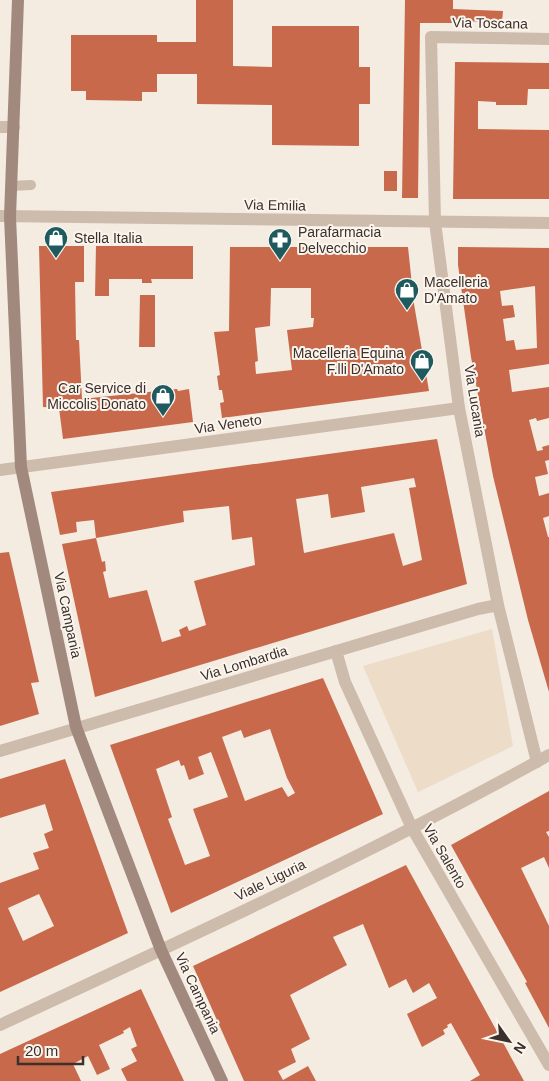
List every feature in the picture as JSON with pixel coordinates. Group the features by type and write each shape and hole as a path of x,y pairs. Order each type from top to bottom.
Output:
{"street":[{"name":"Via Campania","path":"18,0 11,186 5,217 21,467 76,728 161,950 222,1081"},
{"name":"Via Toscana","path":"431,37 549,39"},
{"name":"Via Lucania","path":"431,37 435,222 459,408 498,605 537,762"},
{"path":"0,127 14,127"},
{"name":"Via Emilia","path":"5,217 549,223"},
{"name":"Via Veneto","path":"0,470 459,408"},
{"name":"Via Lombardia","path":"0,751 478,609 498,605"},
{"name":"Via Salento","path":"336,652 344,682 412,828 549,1065"},
{"name":"Viale Liguria","path":"0,1024 161,950 412,828 549,755"}],"lane":[{"path":"11,186 31,185"}],"shaded area":[{"path":"492,629 513,746 418,792 363,666"}],"building":[{"path":"196,0 233,0 233,66 272,67 272,26 359,26 359,67 370,67 370,104 359,104 359,146 272,145 272,105 197,104 197,74 157,74 157,92 142,92 142,101 86,100 86,91 71,91 71,35 157,35 157,42 196,42"},
{"path":"405,0 453,0 453,9 503,11 502,22 452,21 452,23 420,23 418,198 402,198"},
{"path":"455,62 549,63 549,89 528,89 527,105 496,105 496,102 478,101 478,129 549,130 549,199 453,199"},
{"path":"384,171 397,171 397,191 384,191"},
{"path":"39,246 84,246 84,282 75,282 76,340 79,340 82,399 189,389 193,422 63,439 59,408 43,407"},
{"path":"96,246 193,246 193,279 151,279 152,283 142,283 142,279 109,279 109,296 95,296"},
{"path":"230,247 408,247 414,304 429,391 222,418 220,403 224,402 222,390 219,390 217,376 220,375 214,332 229,331","holes":["271,288 311,288 311,318 314,318 313,327 287,330 292,370 256,374 255,362 258,361 255,328 270,326"]},
{"path":"458,247 549,248 549,364 509,370 512,392 549,387 549,418 537,421 536,418 529,420 537,451 543,450 542,447 549,445 549,460 545,461 548,474 535,477 539,496 549,493 549,516 543,518 549,537 549,692 528,620 493,476 471,357 458,265","holes":["535,286 537,348 516,350 514,340 506,341 503,319 515,317 513,305 502,306 500,291"]},
{"path":"140,295 155,295 155,347 139,347"},
{"path":"437,439 467,584 95,697 62,544 96,538 94,520 76,522 77,532 60,535 51,492","holes":["414,478 416,487 409,488 422,560 403,566 394,533 304,553 296,499 328,494 331,518 365,512 361,487","229,506 232,540 252,537 255,565 194,581 206,625 189,631 187,626 179,630 181,636 162,642 147,590 109,598 103,572 106,571 105,561 102,562 96,538 184,522 183,511"]},
{"path":"9,552 39,682 31,683 39,714 0,726 0,553"},
{"path":"323,678 383,814 171,913 110,745","holes":["270,729 287,778 295,793 288,797 282,787 245,801 222,737 241,730 244,738","211,752 228,797 193,809 210,856 185,865 168,819 172,817 156,769 179,760 181,766 184,765 189,780 204,774 198,757"]},
{"path":"65,759 128,933 0,992 0,883 39,869 33,853 49,848 44,834 53,830 45,804 0,818 0,779","holes":["39,894 54,926 23,941 8,908"]},
{"path":"549,791 549,831 546,832 549,837 549,868 544,857 521,868 549,926 549,1028 525,983 527,982 451,845"},
{"path":"406,865 524,1081 470,1081 480,1075 451,1023 443,1030 445,1034 422,1047 407,1014 437,998 429,983 413,993 406,979 389,988 363,924 333,937 347,965 290,995 310,1039 291,1049 296,1062 278,1071 283,1080 308,1066 316,1081 244,1081 193,966"},
{"path":"141,989 184,1081 127,1081 121,1069 137,1061 131,1049 137,1046 130,1027 123,1031 124,1033 99,1045 110,1069 97,1075 88,1056 73,1064 81,1081 0,1081 0,1054"}],"place":[{"name":"Stella Italia","path":"56,259"},
{"name":"Parafarmacia Delvecchio","path":"280,261"},
{"name":"Macelleria D'Amato","path":"407,311"},
{"name":"Macelleria Equina F.lli D'Amato","path":"422,382"},
{"name":"Car Service di Miccolis Donato","path":"163,417"}]}
